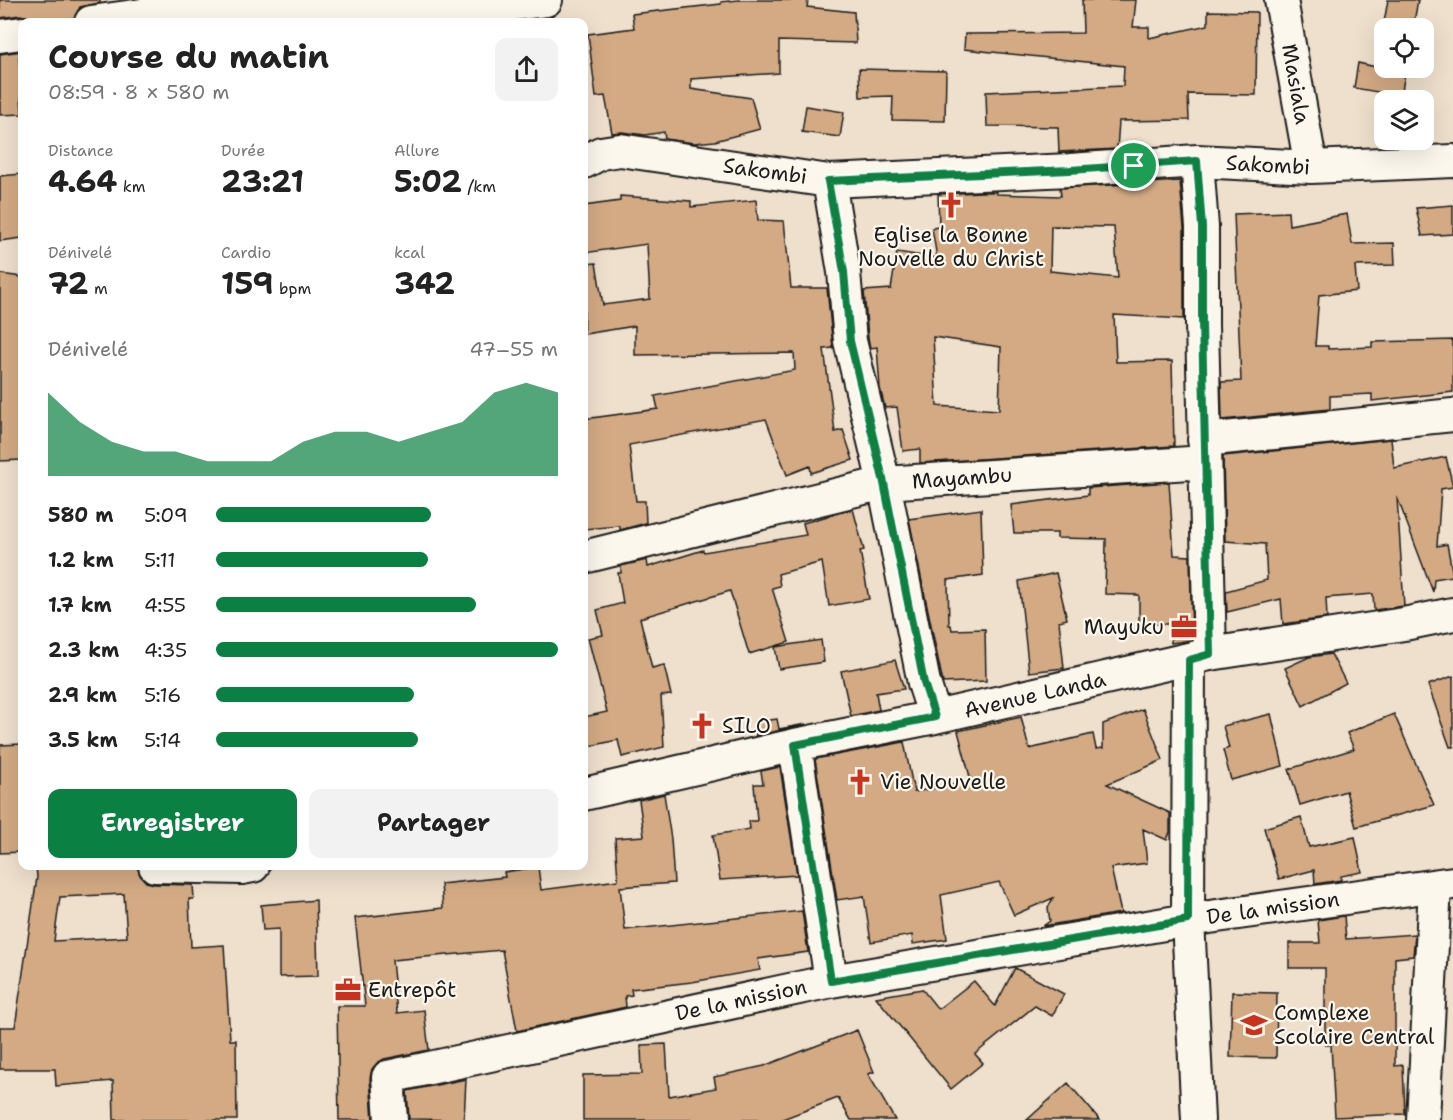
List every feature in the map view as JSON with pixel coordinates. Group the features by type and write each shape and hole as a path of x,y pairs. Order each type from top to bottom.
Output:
{"street":[{"path":"149,18 178,6 305,4 480,8 546,0"},
{"name":"Masiala","path":"1281,0 1311,167"},
{"path":"0,36 18,34"},
{"name":"Sakombi","path":"588,160 601,153 620,150 828,181 1070,170 1197,161 1311,167 1453,161"},
{"path":"1197,161 1202,227 1205,451 1200,657 1188,920 1198,1120"},
{"path":"828,181 844,272 850,341 884,483 924,683 935,717"},
{"name":"Mayambu","path":"588,556 884,483 1205,451 1453,415"},
{"name":"Avenue Landa","path":"588,794 795,745 935,717 1200,657 1453,614"},
{"path":"795,745 831,981"},
{"path":"1423,1120 1444,884"},
{"name":"De la mission","path":"391,1120 388,1077 831,981 1188,920 1444,884"}],"building":[{"path":"0,0 100,0 100,3 80,7 74,18 30,18 20,15 0,18"},
{"path":"738,0 808,0 807,7 854,12 856,43 779,41 779,73 691,79 691,89 751,98 760,129 715,141 694,143 665,139 664,132 645,135 612,133 605,96 596,97 588,34 634,28 632,14"},
{"path":"1082,0 1136,0 1133,27 1149,27 1149,38 1208,25 1208,11 1257,12 1256,95 1188,94 1189,120 1119,121 1117,149 1059,152 1058,127 987,126 986,92 1123,86 1124,66 964,49 965,34 1083,33"},
{"path":"1388,0 1418,0 1415,18 1385,18"},
{"path":"18,52 18,114 0,115 0,54"},
{"path":"1358,63 1374,67 1374,78 1404,78 1402,90 1374,91 1354,88"},
{"path":"859,69 946,71 945,121 892,120 893,96 860,97"},
{"path":"806,106 844,112 840,137 802,132"},
{"path":"18,174 18,239 0,241 0,176"},
{"path":"1180,181 1184,228 1184,319 1114,315 1116,362 1172,361 1174,446 920,463 920,449 903,451 897,407 885,408 880,388 877,347 870,348 868,338 864,291 891,289 897,252 937,258 932,228 939,227 938,194 996,192 996,194 1061,196 1060,188","holes":["1051,226 1114,227 1118,278 1050,271","933,337 1001,347 999,410 937,406"]},
{"path":"620,196 691,201 691,207 756,200 758,220 784,221 791,288 827,288 833,348 824,349 835,432 843,430 853,460 811,473 810,466 787,475 766,419 629,445 636,501 645,501 646,523 620,530 620,526 588,529 588,418 658,409 655,396 795,370 794,353 635,355 635,326 588,333 588,264 596,263 603,305 650,299 647,244 588,252 588,205 620,201"},
{"path":"1453,205 1453,234 1422,236 1416,208"},
{"path":"1288,212 1289,225 1347,214 1352,244 1394,243 1395,265 1355,266 1357,291 1319,295 1315,346 1328,346 1328,349 1372,347 1372,342 1453,340 1453,392 1372,401 1372,394 1330,396 1330,409 1222,420 1221,382 1241,381 1234,214"},
{"path":"0,274 18,276 18,460 0,461"},
{"path":"1391,439 1394,468 1446,457 1453,487 1441,489 1437,546 1447,544 1453,576 1434,579 1433,592 1397,497 1404,606 1374,610 1373,594 1326,598 1327,618 1283,624 1281,599 1227,612 1226,591 1267,580 1265,544 1225,541 1223,456"},
{"path":"1169,482 1174,555 1190,556 1192,640 1171,643 1171,624 1139,624 1139,595 1105,594 1106,539 1057,538 1057,533 1014,533 1011,505 1088,495 1088,488"},
{"path":"853,509 864,550 860,551 869,599 829,606 822,562 778,574 780,586 772,588 789,642 749,654 730,591 640,618 652,668 664,665 671,695 661,696 664,747 622,757 618,740 590,746 588,716 607,712 588,638 603,635 597,610 623,603 618,573 621,573 621,566 647,560 648,567 703,550 704,552 806,535 803,523"},
{"path":"981,509 983,575 948,580 949,625 952,630 985,629 986,681 943,683 909,519"},
{"path":"1056,573 1067,619 1059,621 1064,668 1029,672 1019,581"},
{"path":"821,640 824,662 779,669 775,647"},
{"path":"1331,654 1346,683 1303,706 1285,668 1309,657"},
{"path":"895,660 904,689 876,693 879,710 851,716 841,671"},
{"path":"1453,676 1453,747 1450,747 1428,685"},
{"path":"1143,709 1163,760 1107,784 1170,813 1170,832 1167,840 1143,829 1147,863 1111,868 1121,913 1043,926 1050,921 1048,908 1053,898 1014,915 999,882 941,895 947,939 913,944 912,935 871,942 864,896 837,900 815,759 904,742 914,792 971,781 958,731 1021,717 1029,749 1093,734 1096,749 1103,748 1103,724"},
{"path":"1271,714 1283,766 1231,780 1223,750 1229,748 1223,726"},
{"path":"1394,714 1434,805 1356,827 1346,791 1300,805 1289,769 1354,749 1347,733"},
{"path":"777,719 779,729 806,724 756,736 754,722"},
{"path":"18,744 18,852 0,853 0,745"},
{"path":"780,767 797,875 720,880 713,835 750,829 749,821 757,821 754,784 763,784 761,771"},
{"path":"664,794 671,839 674,883 620,887 625,930 802,911 808,952 758,959 760,970 692,982 631,989 632,995 625,996 626,1007 517,1031 502,950 392,960 397,1013 424,1010 429,1050 384,1059 377,1063 372,1069 370,1078 373,1120 339,1120 337,1006 365,1006 355,918 443,908 441,884 505,877 504,872 518,870 538,870 541,890 618,880 615,838 644,836 639,800"},
{"path":"1301,817 1309,847 1355,837 1362,872 1341,876 1341,880 1315,884 1314,870 1279,879 1264,828"},
{"path":"36,870 138,870 146,882 193,885 194,899 189,899 191,947 224,945 230,1040 236,1040 237,1120 114,1120 113,1081 56,1086 55,1069 0,1069 0,1027 15,1027","holes":["124,894 127,937 54,941 60,897"]},
{"path":"316,900 318,976 279,977 279,929 263,930 261,905"},
{"path":"1344,916 1346,939 1415,934 1413,956 1395,958 1395,1066 1403,1065 1405,1114 1335,1117 1331,1045 1325,1045 1325,968 1289,968 1289,943 1320,943 1318,920"},
{"path":"1015,968 1064,994 1052,1016 1035,1006 975,1054 983,1063 951,1089 876,997 922,989 938,1009 974,981 995,1006"},
{"name":"Complexe Scolaire Central","path":"1232,992 1277,993 1276,1058 1230,1057"},
{"path":"857,1030 874,1072 868,1074 895,1120 851,1120 838,1098 780,1120 583,1120 583,1075 642,1074 641,1045 666,1044 669,1096 716,1088 714,1077 764,1066"},
{"path":"466,1079 464,1120 409,1119 407,1091"},
{"path":"1068,1083 1100,1120 1027,1120"}],"place":[{"name":"Eglise la Bonne Nouvelle du Christ","path":"951,205"},
{"name":"Mayuku","path":"1184,627"},
{"name":"SILO","path":"702,726"},
{"name":"Vie Nouvelle","path":"860,782"},
{"name":"Entrepôt","path":"348,990"},
{"name":"Complexe Scolaire Central","path":"1254,1025"}],"route":[{"path":"1197,161 1199,185 1202,227 1202,324 1210,654 1189,660 1188,920 831,981 795,745 935,717 924,683 884,483 850,341 844,272 828,181 1134,166 1197,161"}]}
